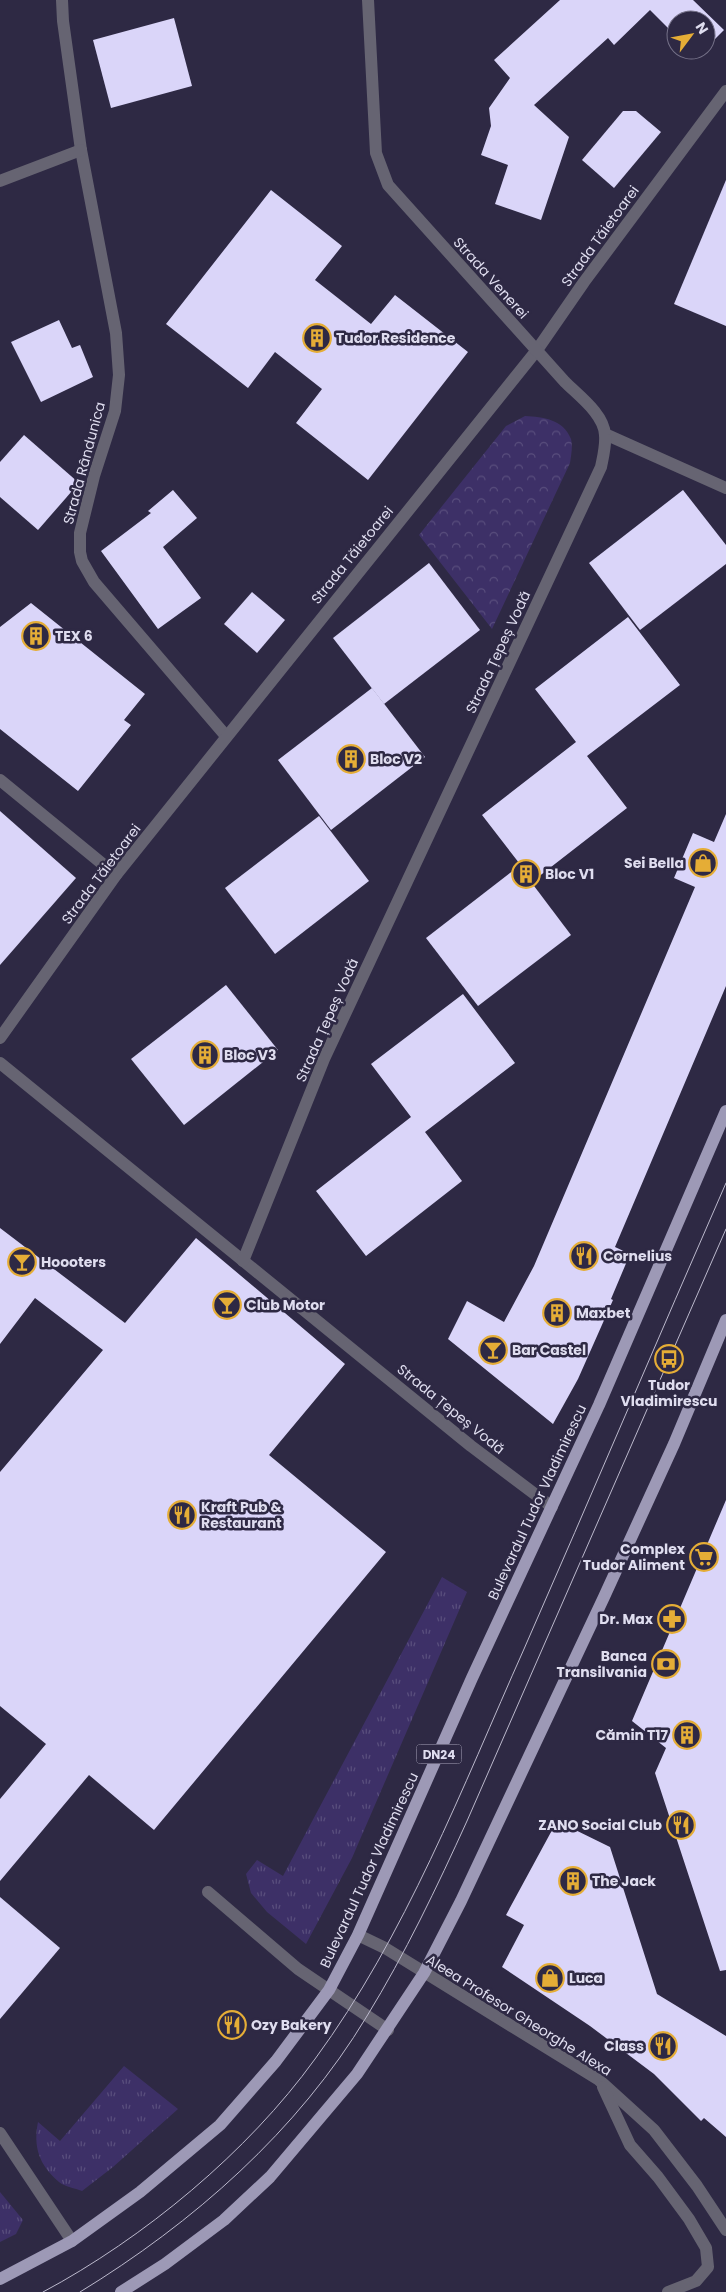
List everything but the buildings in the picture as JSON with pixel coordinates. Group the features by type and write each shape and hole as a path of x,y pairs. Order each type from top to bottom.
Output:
{"main road":[{"name":"Bulevardul Tudor Vladimirescu","path":"0,2279 72,2241 140,2192 220,2125 276,2061 328,1990 358,1934 472,1678 599,1405 726,1111"},
{"path":"121,2292 166,2264 209,2231 270,2177 357,2074 388,2030 424,1973 461,1901 604,1597 674,1444 726,1320"}],"street":[{"name":"Strada Rândunica","path":"62,0 63,20 81,150 116,333 119,376 116,411 82,522 80,552 86,569 94,582 226,736"},
{"name":"Strada Venerei","path":"368,0 376,153 382,173 400,201 600,419 605,434"},
{"name":"Strada Tăietoarei","path":"0,1038 116,875 537,350 581,287 726,91"},
{"path":"0,181 81,150"},
{"path":"605,434 726,488"},
{"name":"Strada Țepeș Vodă","path":"552,1507 472,1446 243,1261 324,1059 601,467 605,434"},
{"path":"0,780 116,875"},
{"path":"0,1063 243,1261"},
{"path":"208,1892 298,1969 388,2030"},
{"name":"Aleea Profesor Gheorghe Alexa","path":"358,1934 600,2080 654,2130 697,2186 726,2230"},
{"path":"600,2080 630,2145 658,2177 689,2219 706,2248 708,2267 696,2280 668,2292"},
{"path":"0,2134 72,2241"}],"green space":[{"path":"525,416 545,418 558,423 571,439 572,451 570,463 492,629 419,535 506,426"},
{"path":"442,1577 467,1592 352,1858 306,1944 267,1912 251,1893 246,1874 257,1860 283,1876"},
{"path":"124,2066 178,2109 113,2167 82,2191 61,2184 52,2176 39,2155 36,2140 38,2122 60,2141"},
{"path":"0,2192 23,2220 16,2234 0,2242"}],"tram line":[{"path":"43,2292 119,2246 192,2190 226,2159 288,2093 315,2059 348,2011 405,1911 455,1807 726,1183"},
{"path":"80,2292 163,2236 240,2171 276,2136 309,2098 367,2016 420,1920 467,1821 726,1229"}],"place":[{"name":"Tudor Residence","path":"317,338"},
{"name":"TEX 6","path":"36,636"},
{"name":"Bloc V2","path":"351,759"},
{"name":"Sei Bella","path":"703,863"},
{"name":"Bloc V1","path":"526,874"},
{"name":"Bloc V3","path":"205,1055"},
{"name":"Cornelius","path":"584,1256"},
{"name":"Hoooters","path":"22,1262"},
{"name":"Club Motor","path":"227,1305"},
{"name":"Maxbet","path":"557,1313"},
{"name":"Bar Castel","path":"493,1350"},
{"name":"Tudor Vladimirescu","path":"669,1359"},
{"name":"Kraft Pub & Restaurant","path":"182,1515"},
{"name":"Complex Tudor Aliment","path":"704,1557"},
{"name":"Dr. Max","path":"672,1619"},
{"name":"Banca Transilvania","path":"666,1664"},
{"name":"Cămin T17","path":"687,1735"},
{"name":"ZANO Social Club","path":"681,1825"},
{"name":"The Jack","path":"573,1881"},
{"name":"Luca","path":"550,1978"},
{"name":"Ozy Bakery","path":"232,2025"},
{"name":"Class","path":"663,2046"}]}
